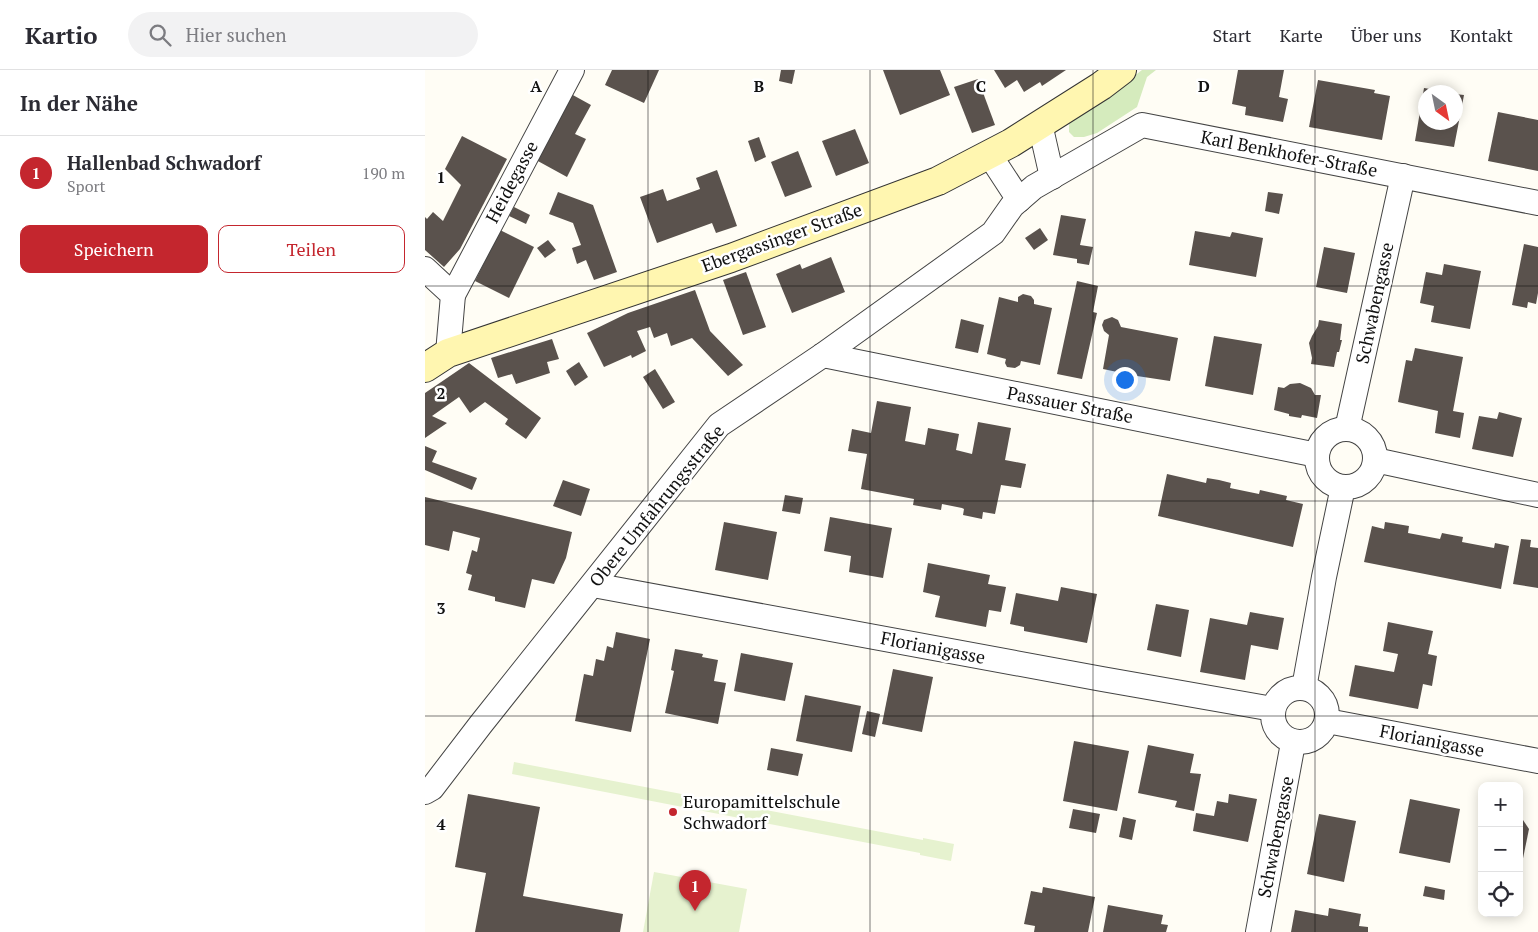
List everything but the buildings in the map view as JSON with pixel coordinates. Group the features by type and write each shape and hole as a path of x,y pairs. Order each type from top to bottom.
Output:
{"main road":[{"name":"Ebergassinger Straße","path":"425,368 448,353 740,254 938,181 1040,124 1101,86 1122,70"}],"street":[{"name":"Heidegasse","path":"453,294 572,70"},
{"path":"1040,124 1052,177"},
{"name":"Karl Benkhofer-Straße","path":"1052,177 1142,125 1538,203"},
{"path":"989,154 1019,200"},
{"name":"Schwabengasse","path":"1347,429 1403,176"},
{"name":"Obere Umfahrungsstraße","path":"425,792 432,788 719,424 823,355 993,233 1019,200 1035,187 1052,177"},
{"path":"425,269 453,294 448,353"},
{"name":"Passauer Straße","path":"823,355 1317,455"},
{"path":"1347,429 1364,435 1374,450 1375,460 1373,469 1368,477 1360,484 1343,487 1333,485 1325,479 1317,465 1317,455 1319,445 1328,435 1337,430 1347,429"},
{"path":"1375,460 1538,495"},
{"path":"1305,688 1324,577 1343,487"},
{"name":"Florianigasse","path":"593,585 1102,680 1273,709"},
{"path":"1305,688 1319,696 1327,712 1327,721 1320,734 1310,741 1293,743 1280,735 1275,727 1272,718 1273,709 1280,697 1287,691 1305,688"},
{"name":"Florianigasse","path":"1327,721 1538,761"},
{"name":"Schwabengasse","path":"1258,932 1293,743"}],"green space":[{"path":"1142,70 1156,70 1147,77 1137,107 1097,133 1084,137 1074,137 1069,132 1069,124 1076,116 1116,90"},
{"path":"514,762 923,840 923,838 954,844 951,861 920,855 920,853 512,774"},
{"path":"654,872 747,889 739,932 643,932"}],"place":[{"name":"Europamittelschule Schwadorf","path":"673,812"},
{"name":"Hallenbad Schwadorf","path":"695,911"}]}
